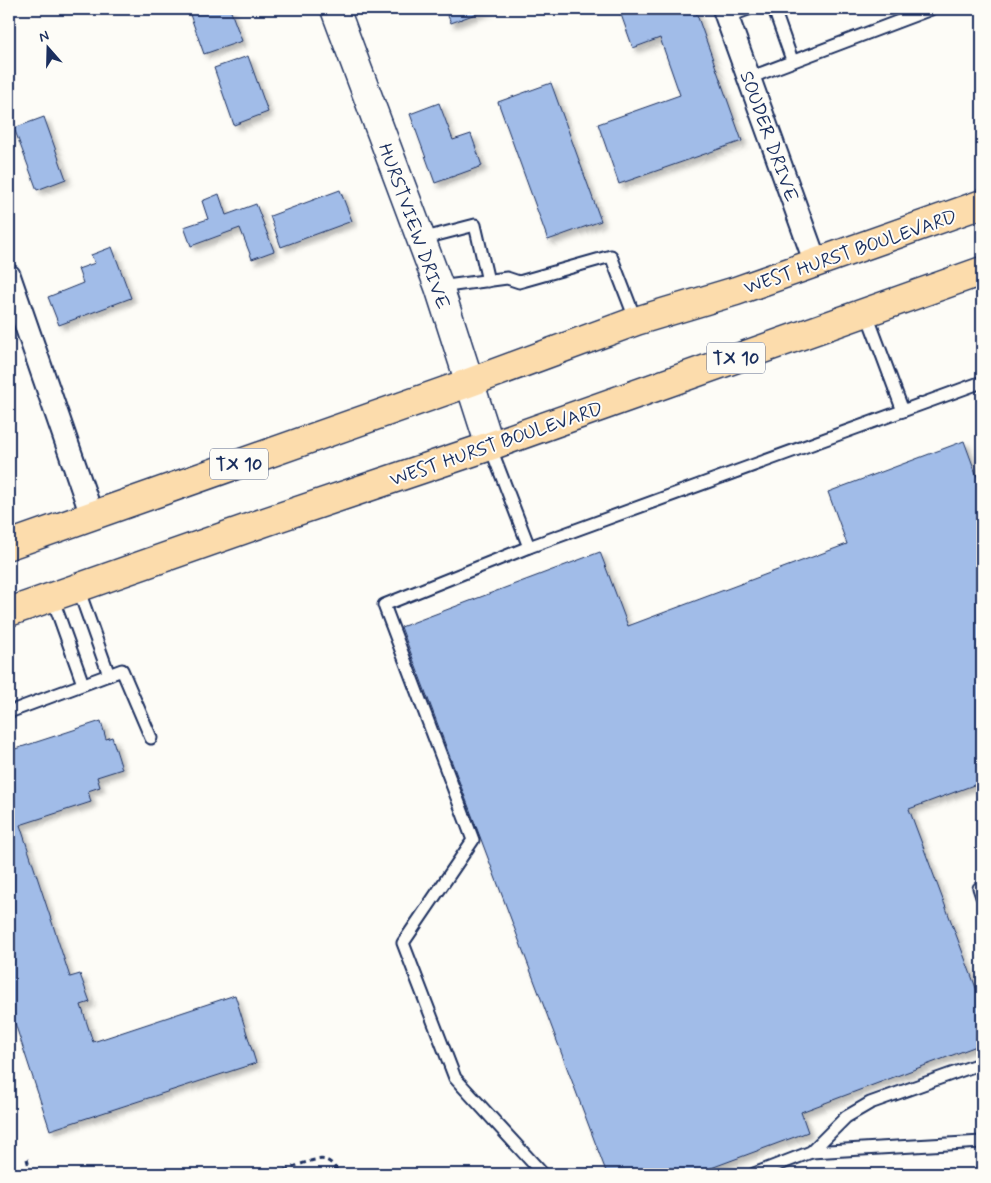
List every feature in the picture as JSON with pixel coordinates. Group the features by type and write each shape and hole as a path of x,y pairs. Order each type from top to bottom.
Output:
{"main road":[{"name":"WEST HURST BOULEVARD","path":"9,545 636,321 736,291 816,264 982,204"},
{"name":"WEST HURST BOULEVARD","path":"9,612 490,446 982,271"}],"street":[{"name":"HURSTVIEW DRIVE","path":"335,9 439,288 490,446"},
{"name":"SOUDER DRIVE","path":"726,13 816,264"},
{"path":"9,276 92,516"}],"lane":[{"path":"726,13 748,9"},
{"path":"774,9 792,60"},
{"path":"749,78 792,60 931,9"},
{"path":"421,239 475,225 488,281"},
{"path":"439,288 507,278 519,282 611,256 636,321"},
{"path":"866,312 903,411"},
{"path":"544,1174 455,1078 403,943 473,840 384,605 529,547 982,382"},
{"path":"490,446 529,547"},
{"path":"78,588 109,675"},
{"path":"52,597 83,684"},
{"path":"9,712 122,670 151,738"},
{"path":"811,1152 846,1117 870,1103 982,1063"},
{"path":"754,1174 811,1152 982,1142"}],"path":[{"path":"27,1159 31,1174"},
{"path":"276,1174 318,1159 325,1159 331,1163 340,1174"}],"building":[{"path":"188,9 230,9 242,41 204,54"},
{"path":"445,9 489,9 451,23"},
{"path":"619,9 695,9 742,141 619,184 598,124 680,95 660,38 633,48"},
{"path":"248,56 268,112 234,125 214,68"},
{"path":"551,83 601,221 548,240 498,102"},
{"path":"439,103 453,140 471,134 482,166 435,183 410,114"},
{"path":"44,117 66,179 37,190 14,128"},
{"path":"340,190 352,221 281,247 270,216"},
{"path":"219,194 226,215 256,204 274,251 252,259 240,228 191,246 184,227 208,219 202,201"},
{"path":"112,247 131,298 59,325 48,297 83,283 78,269 95,263 91,255"},
{"path":"964,441 982,490 982,782 909,809 982,1004 982,1044 801,1112 808,1132 695,1174 607,1174 401,627 600,552 628,626 847,544 828,492"},
{"path":"101,721 106,739 112,737 122,769 97,777 100,787 88,791 91,802 20,825 70,977 80,974 90,1002 81,1005 93,1042 235,995 256,1063 50,1130 9,1005 9,751"}]}
